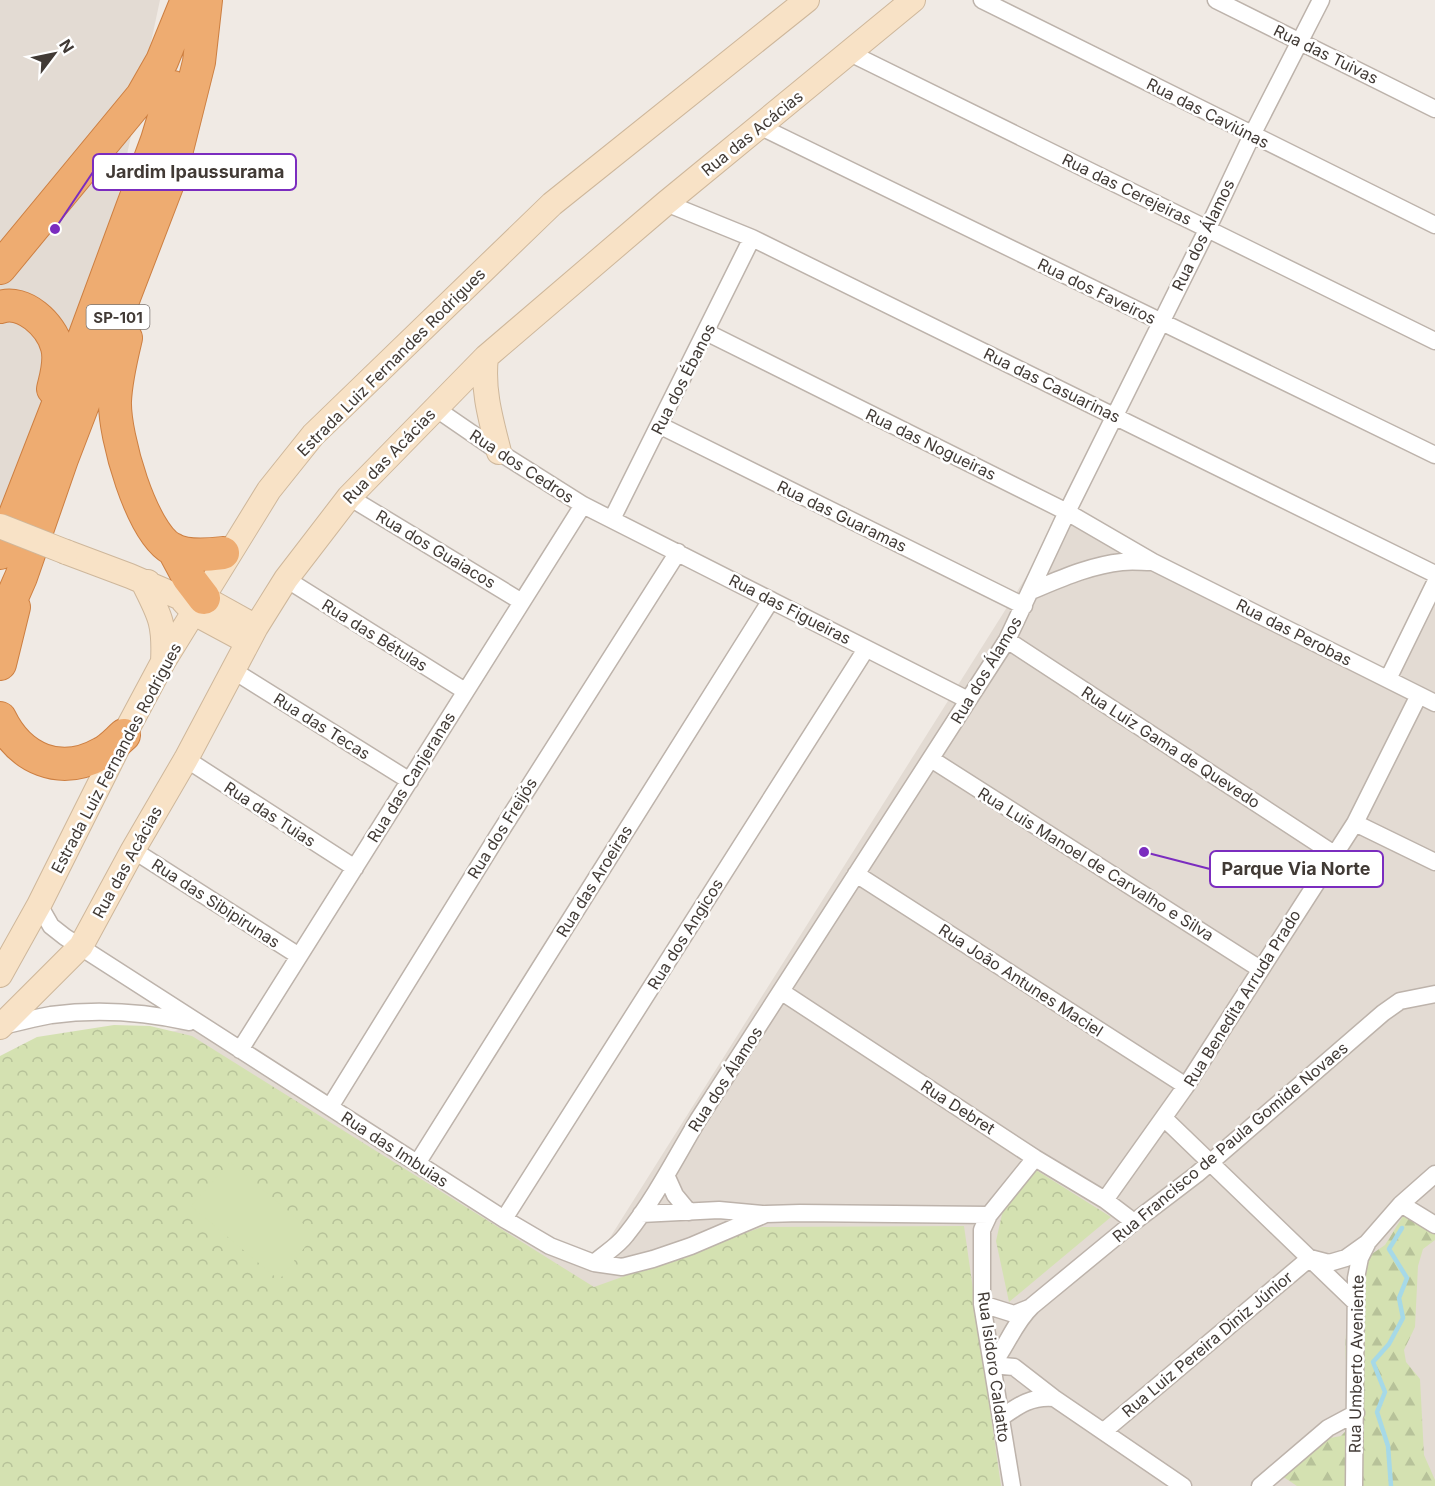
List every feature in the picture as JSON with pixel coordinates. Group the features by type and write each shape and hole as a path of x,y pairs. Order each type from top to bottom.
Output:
{"highway":[{"path":"0,268 142,96 192,2"},
{"name":"SP-101","path":"0,625 21,577 62,459 170,178 199,62 192,2"},
{"name":"SP-101","path":"0,553 86,335 157,140 170,98 192,2"},
{"path":"170,178 122,354 115,404 127,466 137,497 152,527 162,540 172,549 186,554 200,555 231,545"},
{"path":"0,307 21,308 38,317 57,347 58,365 42,444"},
{"path":"172,549 191,596"},
{"path":"0,664 21,577"},
{"path":"0,718 7,732 18,745 31,755 48,762 68,764 88,759 104,752 124,735"}],"street":[{"name":"Estrada Luiz Fernandes Rodrigues","path":"231,545 269,490 313,435 488,264 552,204 807,0"},
{"name":"Rua das Acácias","path":"0,1027 81,946 186,759 252,634 286,579 322,529 349,497 486,357 666,203 913,0"},
{"name":"Rua das Caviúnas","path":"982,0 1435,225"},
{"name":"Rua das Tuivas","path":"1216,0 1435,109"},
{"name":"Rua dos Álamos","path":"594,1263 625,1237 666,1176 698,1120 1007,640 1067,512 1320,0"},
{"name":"Rua das Cerejeiras","path":"850,53 1435,341"},
{"name":"Rua dos Faveiros","path":"759,126 1435,455"},
{"name":"Rua das Casuarinas","path":"666,203 752,238 1435,574"},
{"name":"Rua dos Ébanos","path":"612,519 752,238"},
{"name":"Rua das Nogueiras","path":"706,333 1067,512 1153,562"},
{"path":"486,357 484,376 487,402 499,452"},
{"name":"Rua dos Cedros","path":"435,408 583,505 612,519"},
{"name":"Rua das Guaramas","path":"659,425 1027,599"},
{"name":"Rua dos Guaiacos","path":"349,497 522,602"},
{"name":"Rua das Canjeranas","path":"240,1050 583,505"},
{"name":"Rua das Figueiras","path":"612,519 968,700"},
{"path":"0,526 143,582 165,583 191,596 252,634"},
{"path":"191,596 207,566 231,545"},
{"name":"Rua dos Freijós","path":"330,1107 497,837 678,552"},
{"path":"1027,599 1067,576 1122,562 1153,562"},
{"name":"Rua das Perobas","path":"1153,562 1435,703"},
{"name":"Rua das Bétulas","path":"286,579 465,691"},
{"path":"143,582 159,612 165,634 163,662"},
{"path":"1388,679 1435,583"},
{"name":"Estrada Luiz Fernandes Rodrigues","path":"0,975 39,905 163,662 191,596"},
{"name":"Rua das Aroeiras","path":"418,1162 771,600"},
{"name":"Rua Luiz Gama de Quevedo","path":"1007,640 1334,854"},
{"name":"Rua dos Angicos","path":"504,1219 866,649"},
{"name":"Rua das Tecas","path":"234,671 410,781"},
{"name":"Rua Benedita Arruda Prado","path":"1105,1200 1165,1119 1354,823 1419,695"},
{"name":"Rua das Tuias","path":"186,759 355,868"},
{"name":"Rua Luis Manoel de Carvalho e Silva","path":"931,759 1260,969"},
{"path":"1354,823 1435,862"},
{"name":"Rua das Sibipirunas","path":"133,850 299,956"},
{"name":"Rua João Antunes Maciel","path":"856,874 1186,1086"},
{"name":"Rua das Imbuias","path":"39,905 51,926 201,1025 550,1246 594,1263 622,1267 691,1246 766,1214"},
{"name":"Rua Debret","path":"782,992 1035,1158 1105,1200 1134,1222"},
{"name":"Rua Francisco de Paula Gomide Novaes","path":"992,1365 1004,1350 1020,1317 1032,1306 1134,1222 1197,1174 1383,1013 1400,1002 1435,994"},
{"name":"Rua das Imbuias","path":"0,1027 51,1015 127,1012 163,1016 201,1025"},
{"path":"1165,1119 1356,1303"},
{"name":"Rua Isidoro Caldatto","path":"1012,1486 982,1304 982,1230 989,1215 1035,1158"},
{"name":"Rua Umberto Aveniente","path":"1310,1258 1329,1263 1346,1258 1367,1243 1401,1204 1435,1174"},
{"path":"666,1176 675,1195 689,1212"},
{"path":"1401,1204 1435,1225"},
{"path":"640,1214 719,1210 766,1214 989,1215"},
{"name":"Rua Umberto Aveniente","path":"1354,1486 1356,1278 1360,1258 1367,1243"},
{"name":"Rua Luiz Pereira Diniz Júnior","path":"1104,1431 1310,1258"},
{"name":"Rua Francisco de Paula Gomide Novaes","path":"982,1304 1014,1314 1032,1306"},
{"path":"992,1365 1014,1367 1054,1398 1183,1486"},
{"path":"1002,1418 1023,1402 1041,1397 1054,1398"},
{"path":"1260,1486 1328,1428 1356,1413"}],"shaded area":[{"path":"0,0 160,0 62,459 0,518"},
{"path":"1067,512 1388,679 1435,584 1435,1486 0,1486 0,1071 201,1025 594,1263"}],"green space":[{"path":"114,1025 150,1026 192,1036 594,1287 762,1227 964,1226 1001,1486 0,1486 0,1056 37,1037"},
{"path":"230,1162 315,1234 279,1280 191,1206"},
{"path":"1036,1170 1111,1217 1009,1302 996,1241 1005,1201"},
{"path":"1403,1216 1435,1219 1435,1240 1423,1249 1418,1266 1415,1327 1404,1350 1406,1362 1420,1379 1424,1455 1435,1480 1435,1486 1297,1486 1279,1474 1303,1443 1341,1436 1361,1415 1350,1384 1346,1354 1347,1323 1353,1292 1360,1262 1385,1245"}],"waterway":[{"path":"1391,1486 1388,1446 1377,1412 1385,1392 1373,1362 1389,1344 1403,1318 1399,1298 1407,1278 1389,1249 1402,1228"}],"place":[{"name":"Jardim Ipaussurama","path":"55,229"},
{"name":"Parque Via Norte","path":"1144,852"}]}
